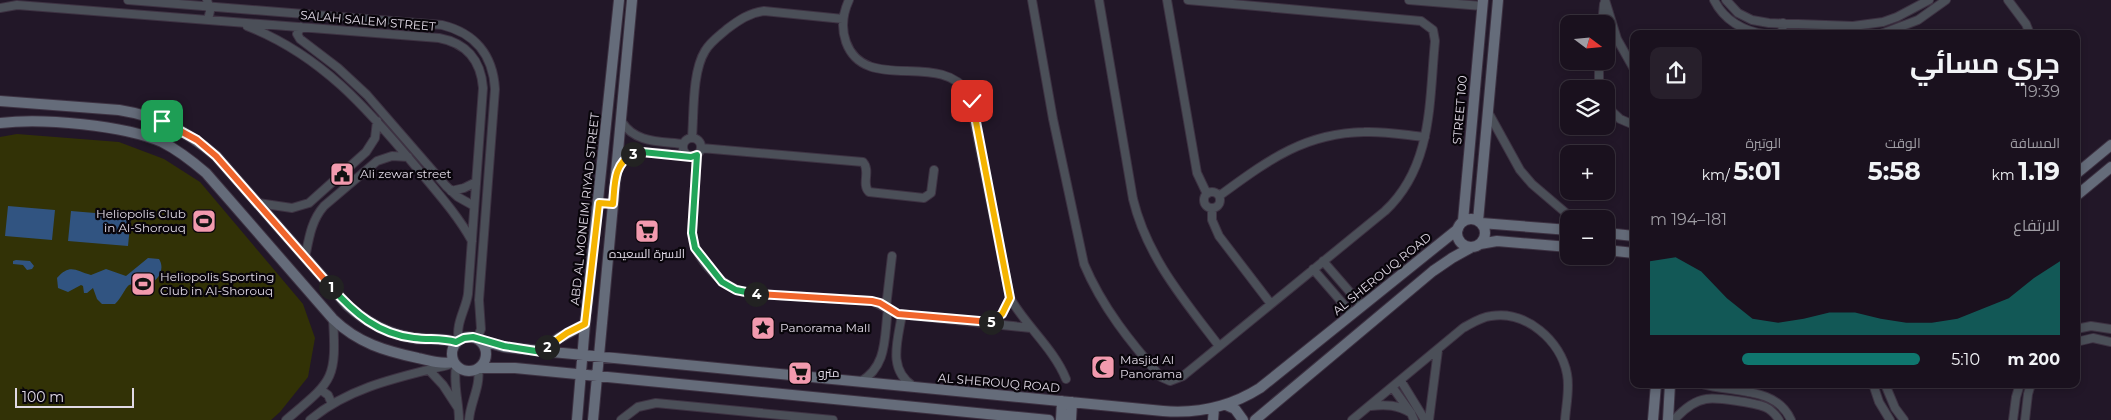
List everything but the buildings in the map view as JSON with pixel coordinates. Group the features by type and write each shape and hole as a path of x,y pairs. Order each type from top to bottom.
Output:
{"street":[{"name":"SALAH SALEM STREET","path":"128,0 208,3 442,25 466,34 481,47 491,64 495,89 479,300 481,329 478,340"},
{"name":"ABD AL MONEIM RIYAD STREET","path":"577,420 585,324 619,0"},
{"path":"593,420 632,0"},
{"path":"849,0 843,19 843,32 847,45 854,56 865,64 877,68 942,74 955,79 969,94 974,108 1010,298 1030,328 1058,363 1066,379"},
{"path":"1032,0 1053,119 1082,256 1091,279 1120,328 1165,380 1174,380 1183,376 1385,211 1399,196 1416,168 1425,137 1435,41 1433,30 1425,22 1188,0"},
{"path":"1099,0 1133,198 1140,224 1151,250 1166,275 1219,346"},
{"path":"1167,0 1197,173 1207,194"},
{"path":"1409,0 1482,3"},
{"path":"1255,420 1436,268 1476,245 1485,231 1479,222 1498,0"},
{"path":"1603,15 1605,0"},
{"path":"1605,0 1617,39 1630,62"},
{"path":"1714,0 1722,12 1738,26 1747,30"},
{"path":"1726,0 1738,13 1752,20 1853,26 1868,25 1897,17 1929,0"},
{"path":"1892,30 1918,20 1946,0"},
{"path":"2008,0 2028,30"},
{"path":"208,3 208,20"},
{"name":"STREET 100","path":"1460,225 1482,3"},
{"name":"SALAH SALEM STREET","path":"0,8 17,5 439,38 451,40 466,50 478,64 482,76 468,294 466,307 459,324 458,341"},
{"path":"692,138 697,73 701,58 714,39 740,19 752,13 764,11 843,19"},
{"path":"238,22 276,39 312,61 345,87 408,157 458,218 472,241"},
{"path":"1782,30 1783,23"},
{"path":"301,27 297,34 300,39 338,68 367,95 451,191 474,206"},
{"path":"0,101 137,112 162,121 197,140 216,156 347,305 371,324 399,335 414,338 458,341 468,337 478,340 482,344 486,354 479,368 479,382 471,404 469,420"},
{"path":"608,112 622,118 629,131 638,138 683,144"},
{"path":"1488,112 1520,170 1532,184 1562,210"},
{"path":"1615,114 1630,123"},
{"path":"0,123 40,122 116,129 139,134 163,143 186,156 206,173 333,319 355,337 377,348 454,364 467,372 479,368 515,368 1049,420"},
{"path":"257,203 292,208 310,203 366,152 374,138 377,122"},
{"path":"1219,196 1280,154 1321,137 1365,131 1425,137"},
{"path":"696,153 683,150 683,144 686,140 692,138 700,142 696,153 692,238 698,252 722,282 731,288 747,293 872,301 902,314 1030,328"},
{"path":"2080,171 2111,145"},
{"path":"617,169 627,157 637,153 696,153 862,162 866,166 866,187 869,192 924,198 931,194 934,170"},
{"path":"305,258 311,228 324,206 377,161 392,156 408,157"},
{"path":"2080,193 2111,167"},
{"path":"451,191 464,188 476,182"},
{"path":"229,199 242,186"},
{"path":"1212,208 1205,204 1204,199 1207,194 1213,192 1219,196"},
{"path":"1212,208 1219,203 1219,196"},
{"path":"599,203 613,204"},
{"path":"1212,208 1212,220 1218,236 1271,304"},
{"path":"1560,229 1479,222 1471,219 1460,225 1457,233 1460,242 1476,245 1497,242 1560,246"},
{"name":"AL SHEROUQ ROAD","path":"478,340 516,349 542,352 1067,402 1179,412 1214,408 1226,405 1260,388 1460,225"},
{"path":"1615,234 1630,236"},
{"path":"1615,251 1630,254"},
{"path":"860,382 872,375 881,359 892,256"},
{"path":"1323,261 1362,306"},
{"path":"1313,269 1352,314"},
{"path":"989,323 1002,314 1010,298"},
{"path":"902,314 896,362 900,374 915,387"},
{"path":"1352,420 1393,388 1463,328 1477,320 1492,316 1507,316 1522,320 1538,329 1552,341 1561,356 1567,374 1568,392 1565,420"},
{"path":"286,420 327,383 334,365 333,319"},
{"path":"542,352 559,338 585,324"},
{"path":"2080,328 2091,326 2111,329"},
{"path":"2080,341 2093,338 2111,342"},
{"path":"458,341 451,352 454,364 459,420"},
{"path":"1430,420 1438,350"},
{"path":"310,420 332,404 389,380 454,364"},
{"path":"429,370 449,393 459,411"},
{"path":"1401,381 1425,420"},
{"path":"1393,388 1413,417"},
{"path":"1653,420 1656,388"},
{"path":"1668,420 1670,388"},
{"path":"1705,388 1707,398"},
{"path":"1721,388 1769,397 1781,406 1791,420"},
{"path":"1875,388 1879,402 1890,420"},
{"path":"1887,388 1895,408 1904,420"},
{"path":"2013,420 2019,388"},
{"path":"2025,420 2030,388"},
{"path":"321,390 328,395 332,404"},
{"path":"1674,420 1694,402 1707,398 1752,404 1766,408 1780,420"},
{"path":"621,420 638,407 656,402 833,420"},
{"path":"1061,420 1067,402"},
{"path":"1067,402 1071,420"},
{"path":"1226,405 1235,409 1243,420"},
{"path":"1369,406 1391,405 1402,408 1413,417"},
{"path":"1213,420 1214,408"}],"shaded area":[{"name":"Heliopolis Sporting Club in Al-Shorouq","path":"17,134 119,142 164,159 200,182 303,304 315,338 308,377 280,412 271,420 0,420 0,137"}],"water":[{"path":"8,206 55,210 52,240 5,236"},
{"path":"71,211 131,216 128,246 68,241"},
{"path":"148,258 159,259 161,263 161,272 157,279 149,284 129,285 115,304 102,304 97,299 93,288 84,293 83,286 81,285 68,292 58,288 57,278 70,269 91,275 106,269 126,276"},
{"path":"13,261 30,261 34,266 32,269 27,270 23,265 13,264"}],"place":[{"name":"Ali zewar street","path":"342,174"},
{"name":"Heliopolis Club in Al-Shorouq","path":"204,221"},
{"name":"الاسرة السعيده","path":"647,231"},
{"name":"Heliopolis Sporting Club in Al-Shorouq","path":"143,284"},
{"name":"Panorama Mall","path":"763,328"},
{"name":"Masjid Al Panorama","path":"1103,367"},
{"name":"مترو","path":"800,373"}],"route":[{"path":"162,121 197,140 216,156 347,305 371,324 399,335 414,338 436,338 456,342 464,338 473,337 516,349 542,352 559,338 585,324 599,203 613,204 619,164 632,154 642,152 691,157 697,155 692,238 698,252 722,282 731,288 747,293 872,301 880,303 898,314 989,323 994,321 1006,309 1010,298 972,101"}]}
